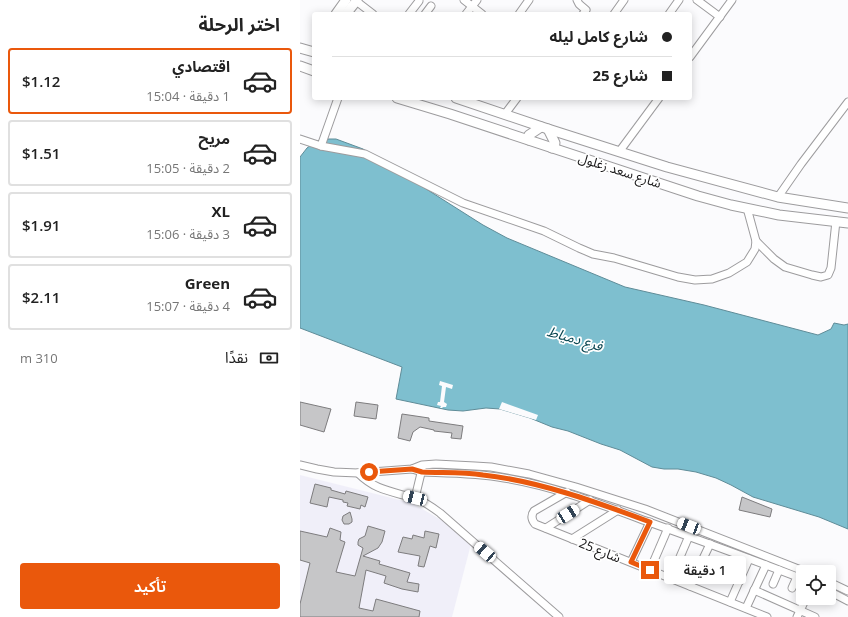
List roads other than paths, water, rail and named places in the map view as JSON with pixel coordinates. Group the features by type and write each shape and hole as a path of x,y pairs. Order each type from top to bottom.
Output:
{"main road":[{"path":"337,12 346,0"},
{"path":"348,12 356,1"},
{"path":"300,66 312,70"},
{"name":"شارع سعد زغلول","path":"404,100 698,196 779,215 848,223"},
{"name":"شارع سعد زغلول","path":"462,100 667,167 778,197 848,208"},
{"path":"529,140 529,135 545,128 555,143 554,147 552,148"}],"street":[{"path":"464,0 474,3 481,12"},
{"path":"520,12 529,0"},
{"path":"577,0 585,12"},
{"path":"615,12 624,0"},
{"path":"670,12 679,0"},
{"path":"698,0 720,17"},
{"path":"692,54 732,0"},
{"path":"356,1 370,12"},
{"path":"411,12 419,1"},
{"path":"467,12 474,3"},
{"path":"426,12 431,6"},
{"path":"321,146 337,100"},
{"path":"505,114 516,100"},
{"path":"619,152 658,100"},
{"path":"778,197 848,102"},
{"path":"300,139 321,146 364,154 463,202 544,231 593,254 614,258 678,277 695,280 712,278 729,273 747,262 755,249 756,240 747,208"},
{"path":"756,240 774,259 785,267 821,277 828,275 831,268 836,221"},
{"path":"300,464 316,469 334,472 358,473 422,469 505,478 528,483 590,500 796,576"},
{"path":"422,469 436,464 491,467 529,474 645,509 796,568"},
{"path":"415,498 422,469"},
{"path":"358,473 372,485 381,489 415,498 451,521 559,617"},
{"path":"528,483 529,474"},
{"name":"شارع 25","path":"576,487 537,509 533,513 532,519 535,524 767,617"},
{"path":"546,528 590,500"},
{"path":"572,539 618,510"},
{"path":"631,562 650,522"},
{"path":"650,570 668,528"},
{"path":"671,578 689,536"},
{"path":"690,586 710,544"},
{"path":"730,602 749,559"},
{"path":"700,565 740,580"},
{"path":"746,608 766,565"},
{"path":"773,584 779,570"},
{"path":"792,588 796,583"},
{"path":"836,585 848,591"},
{"path":"754,590 798,614 815,617"},
{"path":"836,595 848,601"},
{"path":"798,614 802,605"}],"water":[{"name":"فرع دمياط","path":"323,139 336,139 363,149 483,225 507,238 625,287 704,305 818,335 831,329 834,323 844,325 848,324 848,529 819,517 753,497 716,478 696,472 652,467 620,450 500,409 486,408 463,411 448,410 396,399 402,367 300,328 300,157 307,148 315,142"}]}
